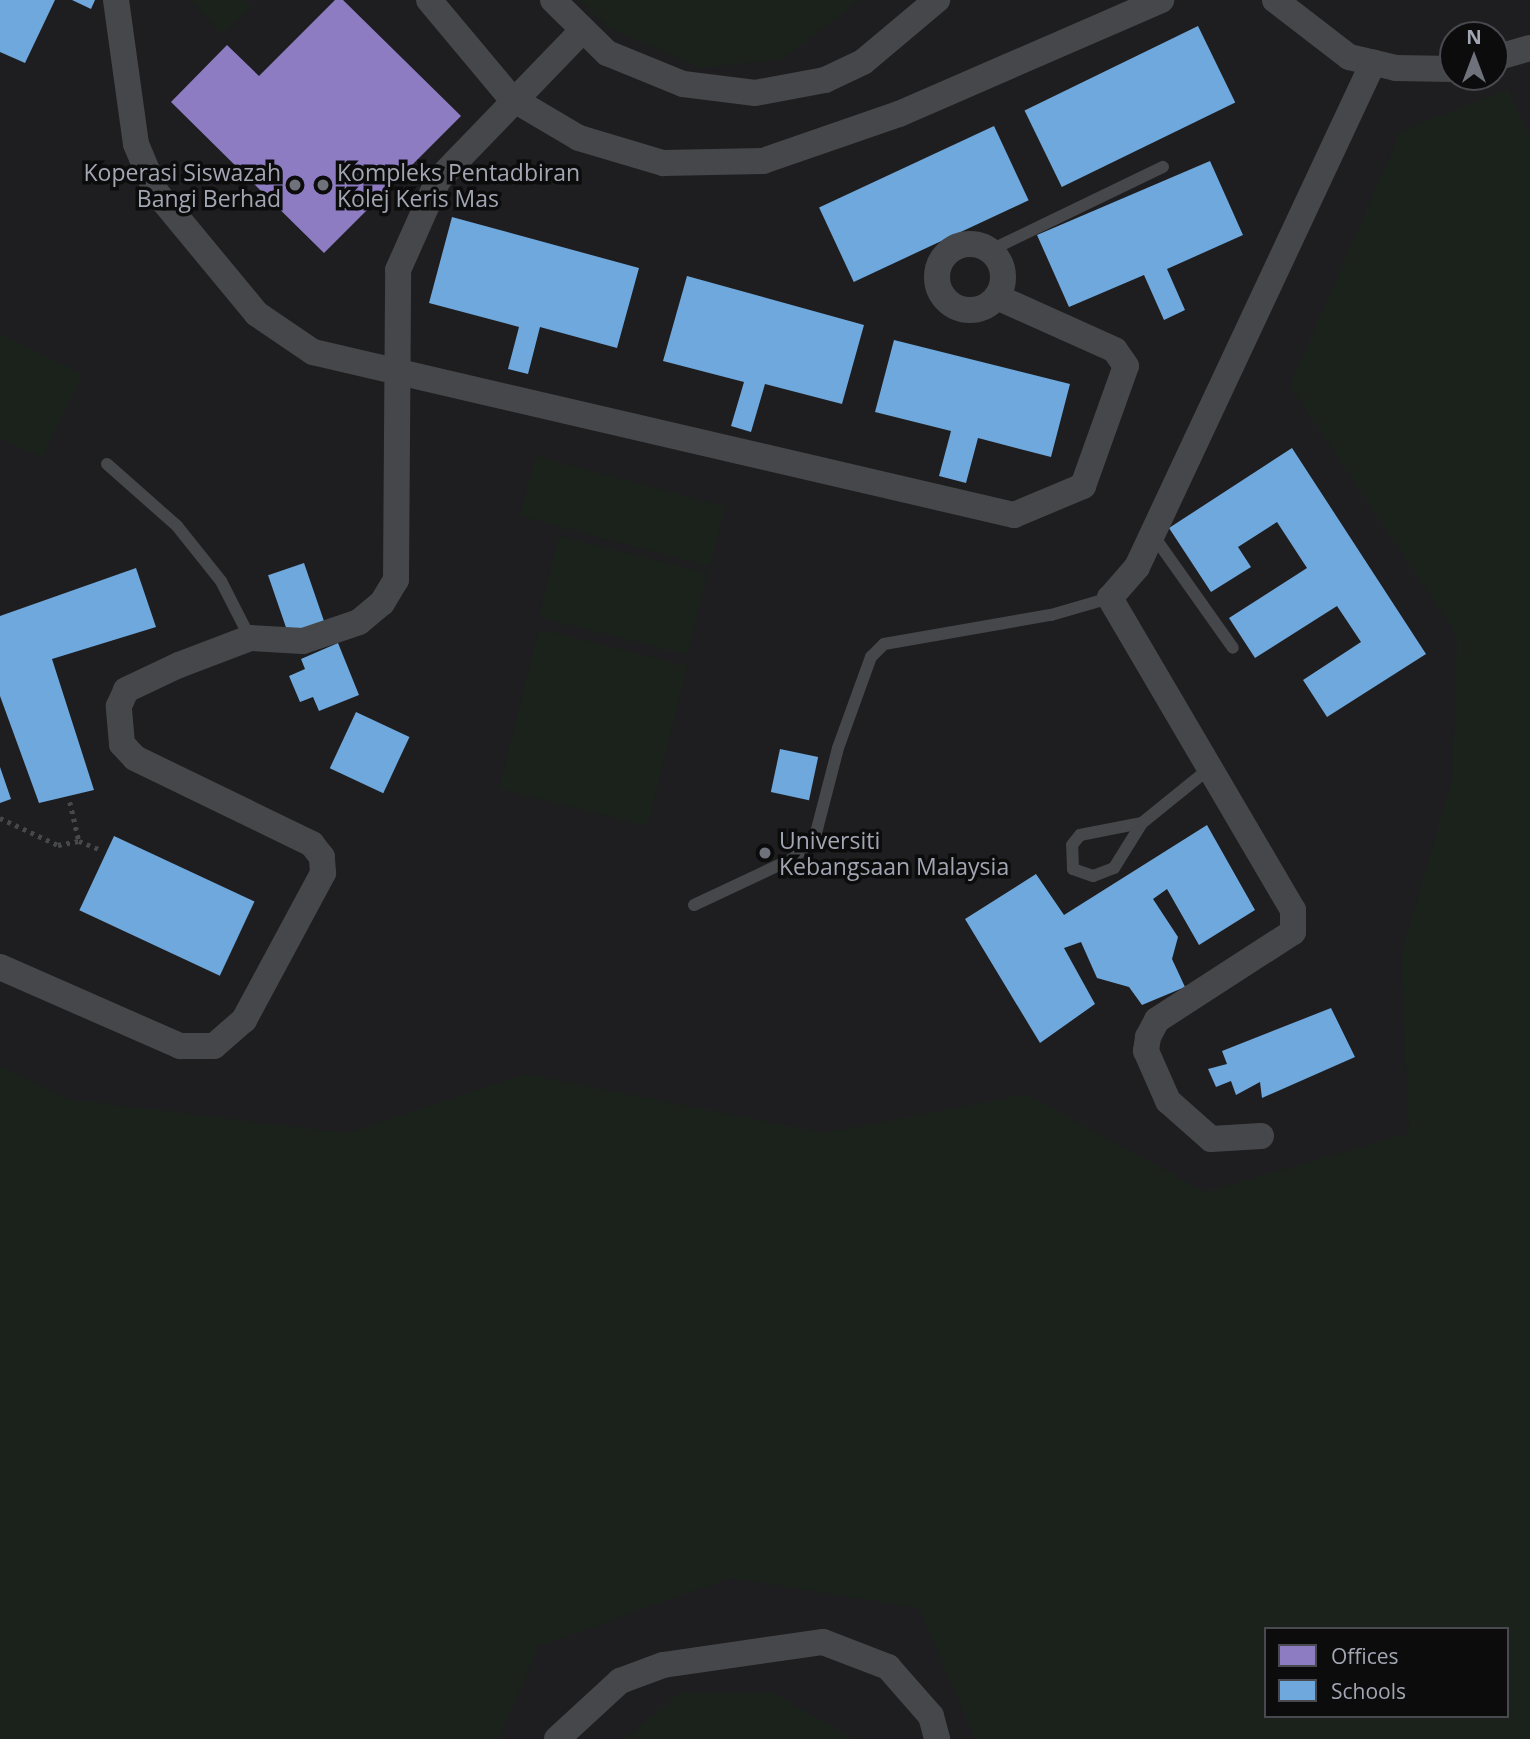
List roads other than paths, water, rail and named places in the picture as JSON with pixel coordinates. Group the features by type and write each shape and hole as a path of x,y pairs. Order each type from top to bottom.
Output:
{"street":[{"path":"116,0 136,144 156,192 257,314 313,352 394,375 1014,515 1083,486 1126,366 1115,350 997,297 967,310 946,301 936,281 948,251 969,243 990,250 1002,267 997,297"},
{"path":"429,0 510,98 579,138 663,163 763,162 900,114 1161,0"},
{"path":"552,0 581,32 607,53 683,84 755,93 825,80 863,62 937,0"},
{"path":"1275,0 1349,57 1373,62 1439,68"},
{"path":"0,967 180,1046 214,1046 244,1020 323,873 322,857 312,844 135,758 117,727 126,690 250,638 303,641 359,622 396,580 394,375 398,270 438,180 510,98 581,32"},
{"path":"1509,54 1530,48"},
{"path":"1261,1136 1211,1139 1168,1101 1146,1051 1157,1020 1293,932 1295,921 1210,768 1110,598 1137,567 1153,535 1373,62"},
{"path":"557,1739 621,1681 663,1665 823,1642 888,1667 930,1716 937,1739"}],"lane":[{"path":"990,250 1163,167"},
{"path":"107,464 177,526 221,581 250,638"},
{"path":"1153,535 1233,648"},
{"path":"694,905 794,858 815,837 847,722 870,657 884,644 1051,615 1110,598"},
{"path":"1142,823 1080,835 1072,845 1073,869 1093,876 1114,868 1142,823 1210,768"}],"place":[{"name":"Koperasi Siswazah Bangi Berhad","path":"295,185"},
{"name":"Kompleks Pentadbiran Kolej Keris Mas","path":"323,185"},
{"name":"Universiti Kebangsaan Malaysia","path":"765,853"}]}
